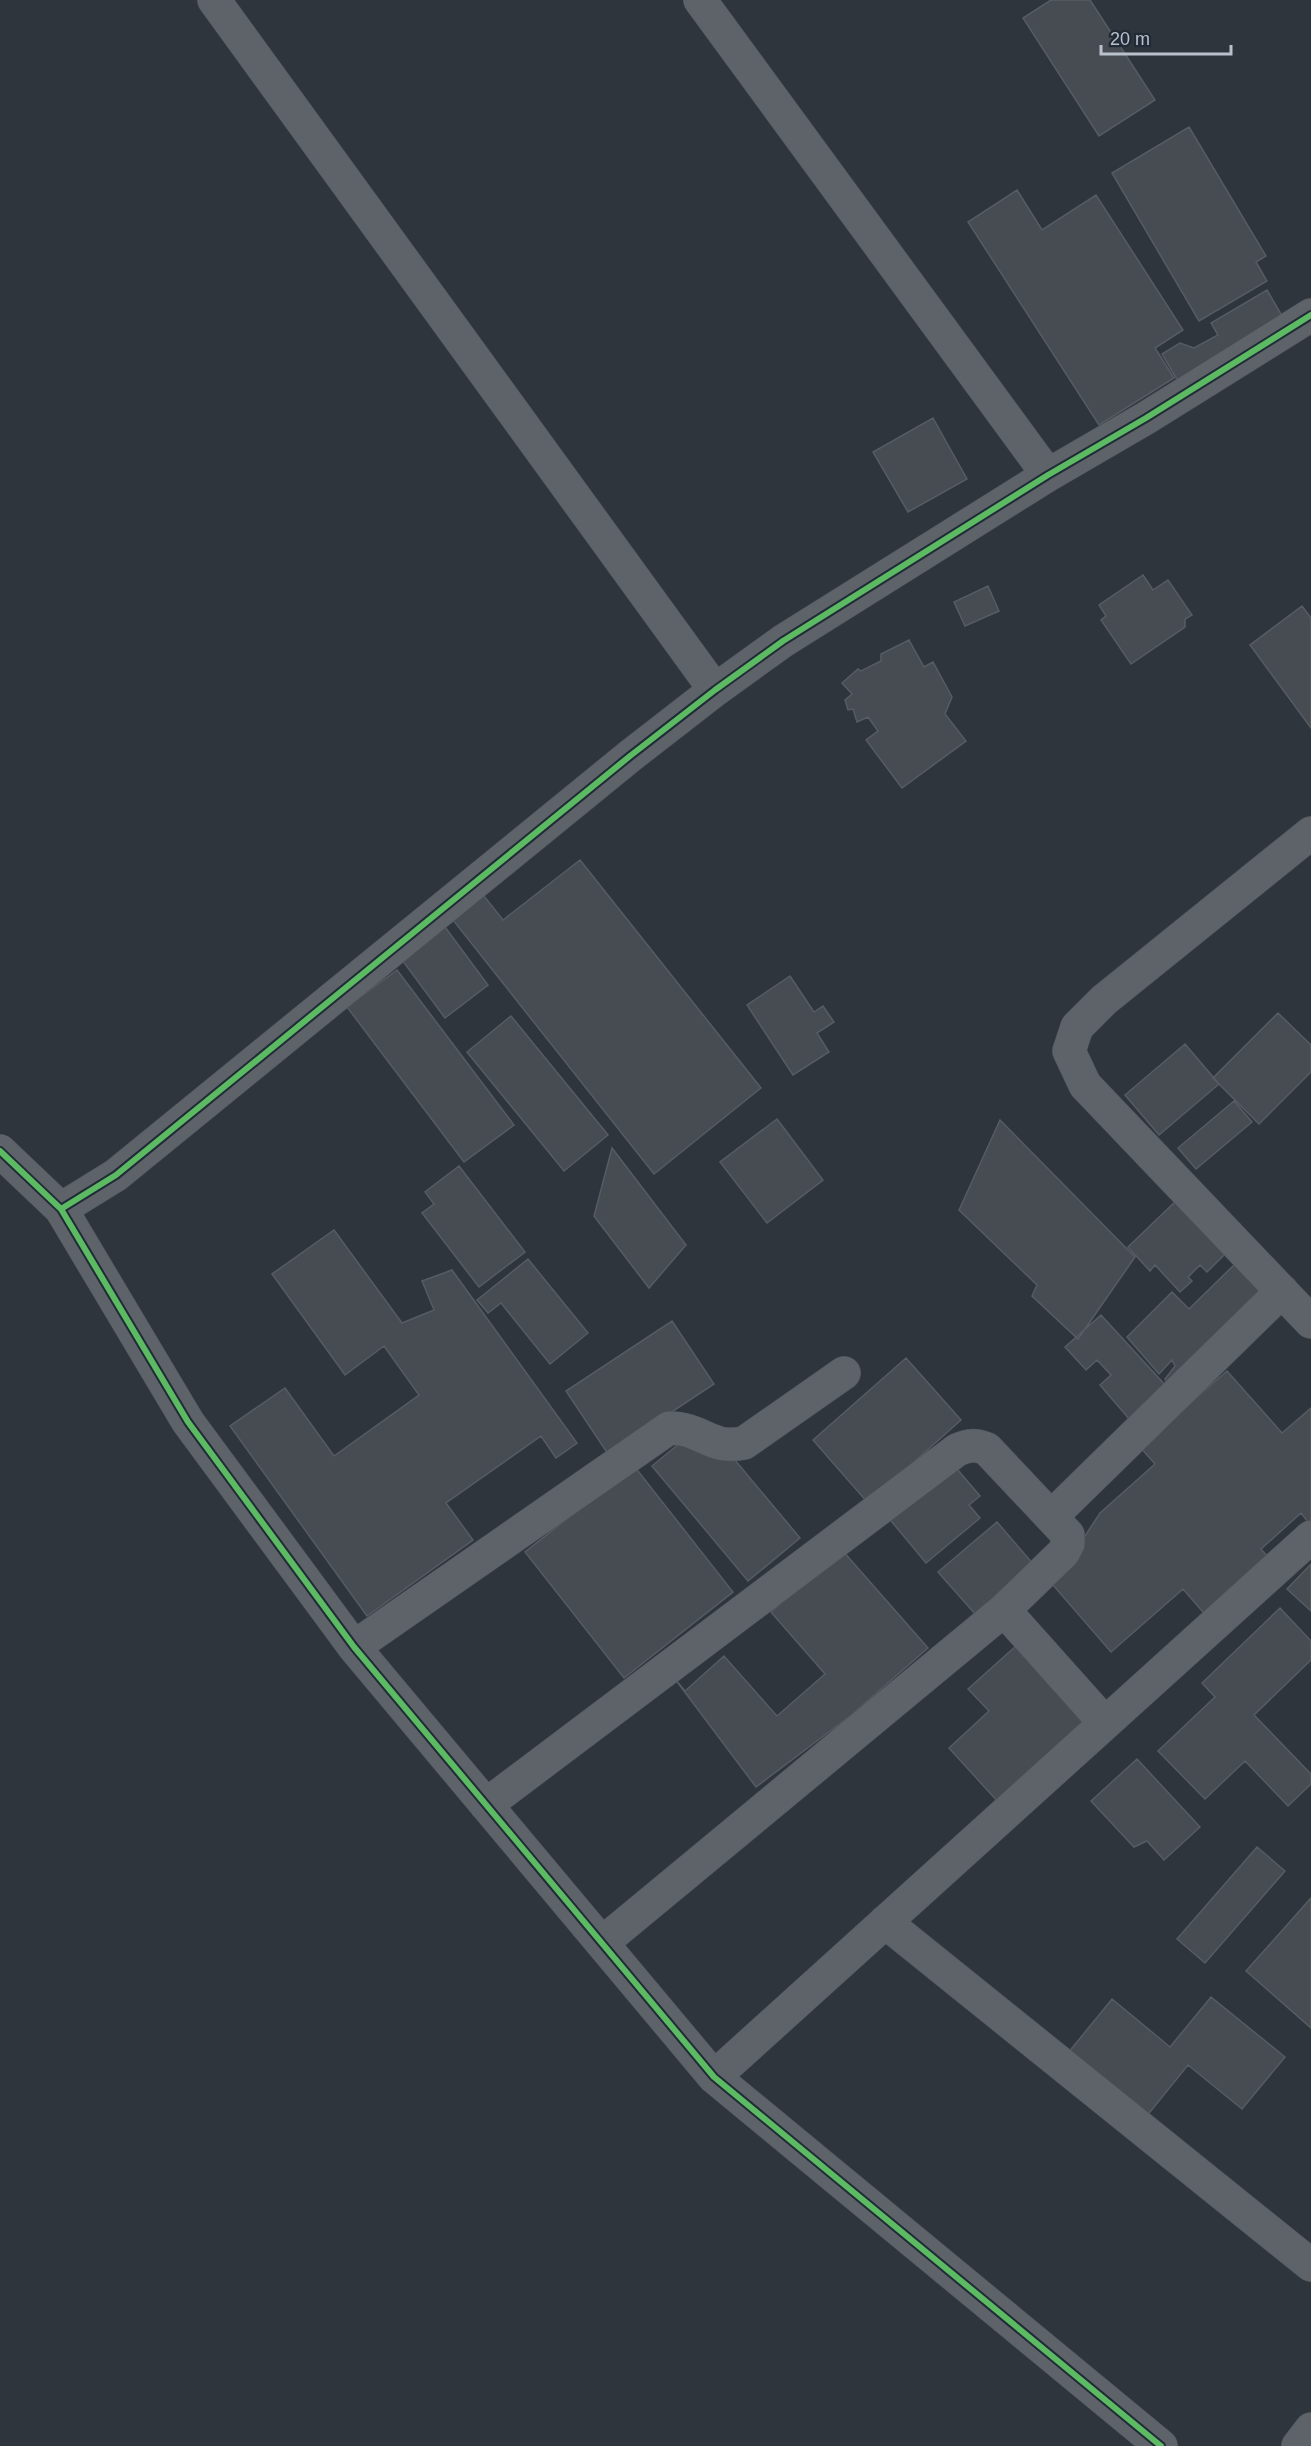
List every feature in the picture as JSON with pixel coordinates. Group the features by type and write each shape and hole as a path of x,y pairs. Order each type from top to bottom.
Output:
{"street":[{"path":"214,0 715,690"},
{"path":"700,0 1048,475"},
{"path":"61,1209 116,1175 630,756 783,641 1048,475 1146,418 1311,315"},
{"path":"1311,833 1104,1000 1077,1027 1069,1051 1085,1085 1311,1322"},
{"path":"0,1151 61,1209 188,1422 354,1647 714,2077 1161,2446"},
{"path":"1051,1517 1282,1291"},
{"path":"354,1647 669,1428 686,1428 716,1444 731,1446 744,1443 844,1373"},
{"path":"486,1805 957,1450 968,1445 987,1449 1068,1535 1068,1544 1063,1553 1004,1610 602,1943"},
{"path":"714,2077 1311,1537"},
{"path":"1004,1610 1105,1724"},
{"path":"885,1922 1311,2265"},
{"path":"1298,2446 1311,2428"}],"building":[{"path":"1051,0 1090,0 1155,100 1099,136 1023,18"},
{"path":"1189,127 1266,256 1256,262 1267,281 1199,321 1112,173"},
{"path":"1017,190 1042,230 1096,195 1183,330 1155,348 1174,378 1099,425 968,222"},
{"path":"1267,290 1288,326 1182,388 1162,354 1180,343 1194,348 1218,335 1211,323"},
{"path":"933,418 967,479 908,512 873,452"},
{"path":"1143,575 1153,590 1168,580 1192,615 1185,619 1185,627 1131,664 1101,620 1106,616 1099,605"},
{"path":"988,586 999,611 965,626 954,602"},
{"path":"1302,606 1311,618 1311,728 1250,645"},
{"path":"909,640 924,667 933,662 952,697 945,714 966,741 902,788 866,740 878,731 868,717 857,722 853,709 848,710 845,700 852,694 842,683 858,669 861,671 881,661 881,654"},
{"path":"580,860 761,1088 654,1174 449,915 480,891 503,920"},
{"path":"445,927 488,985 445,1018 402,960"},
{"path":"397,970 514,1125 464,1162 347,1007"},
{"path":"790,976 814,1012 823,1006 834,1022 817,1033 829,1052 793,1075 747,1005"},
{"path":"1278,1013 1311,1045 1311,1072 1259,1124 1213,1078"},
{"path":"511,1016 608,1135 564,1171 467,1052"},
{"path":"1185,1044 1219,1084 1159,1135 1125,1095"},
{"path":"1234,1101 1252,1122 1196,1169 1178,1148"},
{"path":"777,1119 823,1180 767,1223 720,1162"},
{"path":"1000,1120 1135,1257 1078,1339 1032,1296 1037,1285 959,1210"},
{"path":"612,1148 686,1245 649,1288 594,1216"},
{"path":"459,1166 525,1252 479,1287 422,1213 434,1204 425,1192"},
{"path":"1180,1197 1230,1249 1207,1272 1200,1265 1188,1277 1192,1281 1180,1292 1155,1265 1150,1271 1128,1247"},
{"path":"334,1230 402,1323 434,1310 422,1281 452,1270 577,1443 556,1458 541,1436 446,1503 473,1540 367,1616 230,1426 285,1388 334,1456 419,1395 384,1346 345,1375 272,1274"},
{"path":"528,1259 588,1333 550,1364 501,1303 488,1313 477,1300"},
{"path":"1238,1261 1264,1290 1171,1390 1165,1379 1175,1366 1172,1360 1159,1374 1127,1337 1172,1292 1189,1309"},
{"path":"1101,1315 1167,1387 1130,1420 1100,1385 1111,1375 1097,1360 1086,1370 1065,1347"},
{"path":"672,1321 714,1384 608,1454 566,1391"},
{"path":"906,1358 961,1420 868,1503 813,1440"},
{"path":"1227,1371 1282,1433 1311,1408 1311,1520 1308,1522 1301,1513 1261,1549 1273,1563 1209,1619 1183,1589 1111,1652 1053,1585 1100,1513 1155,1464 1140,1447"},
{"path":"704,1423 800,1538 748,1581 652,1466"},
{"path":"951,1462 980,1496 969,1505 980,1518 926,1563 887,1516"},
{"path":"634,1466 733,1592 624,1678 525,1552"},
{"path":"997,1522 1034,1565 976,1615 938,1572"},
{"path":"842,1550 928,1648 850,1716 756,1787 675,1679 685,1691 724,1656 777,1716 825,1674 771,1612"},
{"path":"1311,1564 1311,1611 1287,1589"},
{"path":"1280,1608 1311,1641 1311,1660 1254,1715 1311,1774 1311,1784 1288,1806 1245,1761 1205,1799 1158,1751 1215,1697 1202,1683"},
{"path":"1017,1645 1087,1721 999,1803 949,1748 989,1711 968,1689"},
{"path":"1137,1759 1200,1827 1164,1860 1147,1841 1134,1847 1091,1801"},
{"path":"1257,1847 1285,1871 1205,1963 1177,1939"},
{"path":"1311,1898 1311,2028 1246,1971"},
{"path":"1211,1997 1285,2057 1242,2109 1188,2065 1146,2117 1068,2053 1112,1999 1170,2047"}],"cycle path":[{"path":"61,1209 116,1175 630,756 783,641 1048,475 1146,418 1311,315"},
{"path":"0,1151 61,1209 188,1422 354,1647 714,2077 1161,2446"}]}
